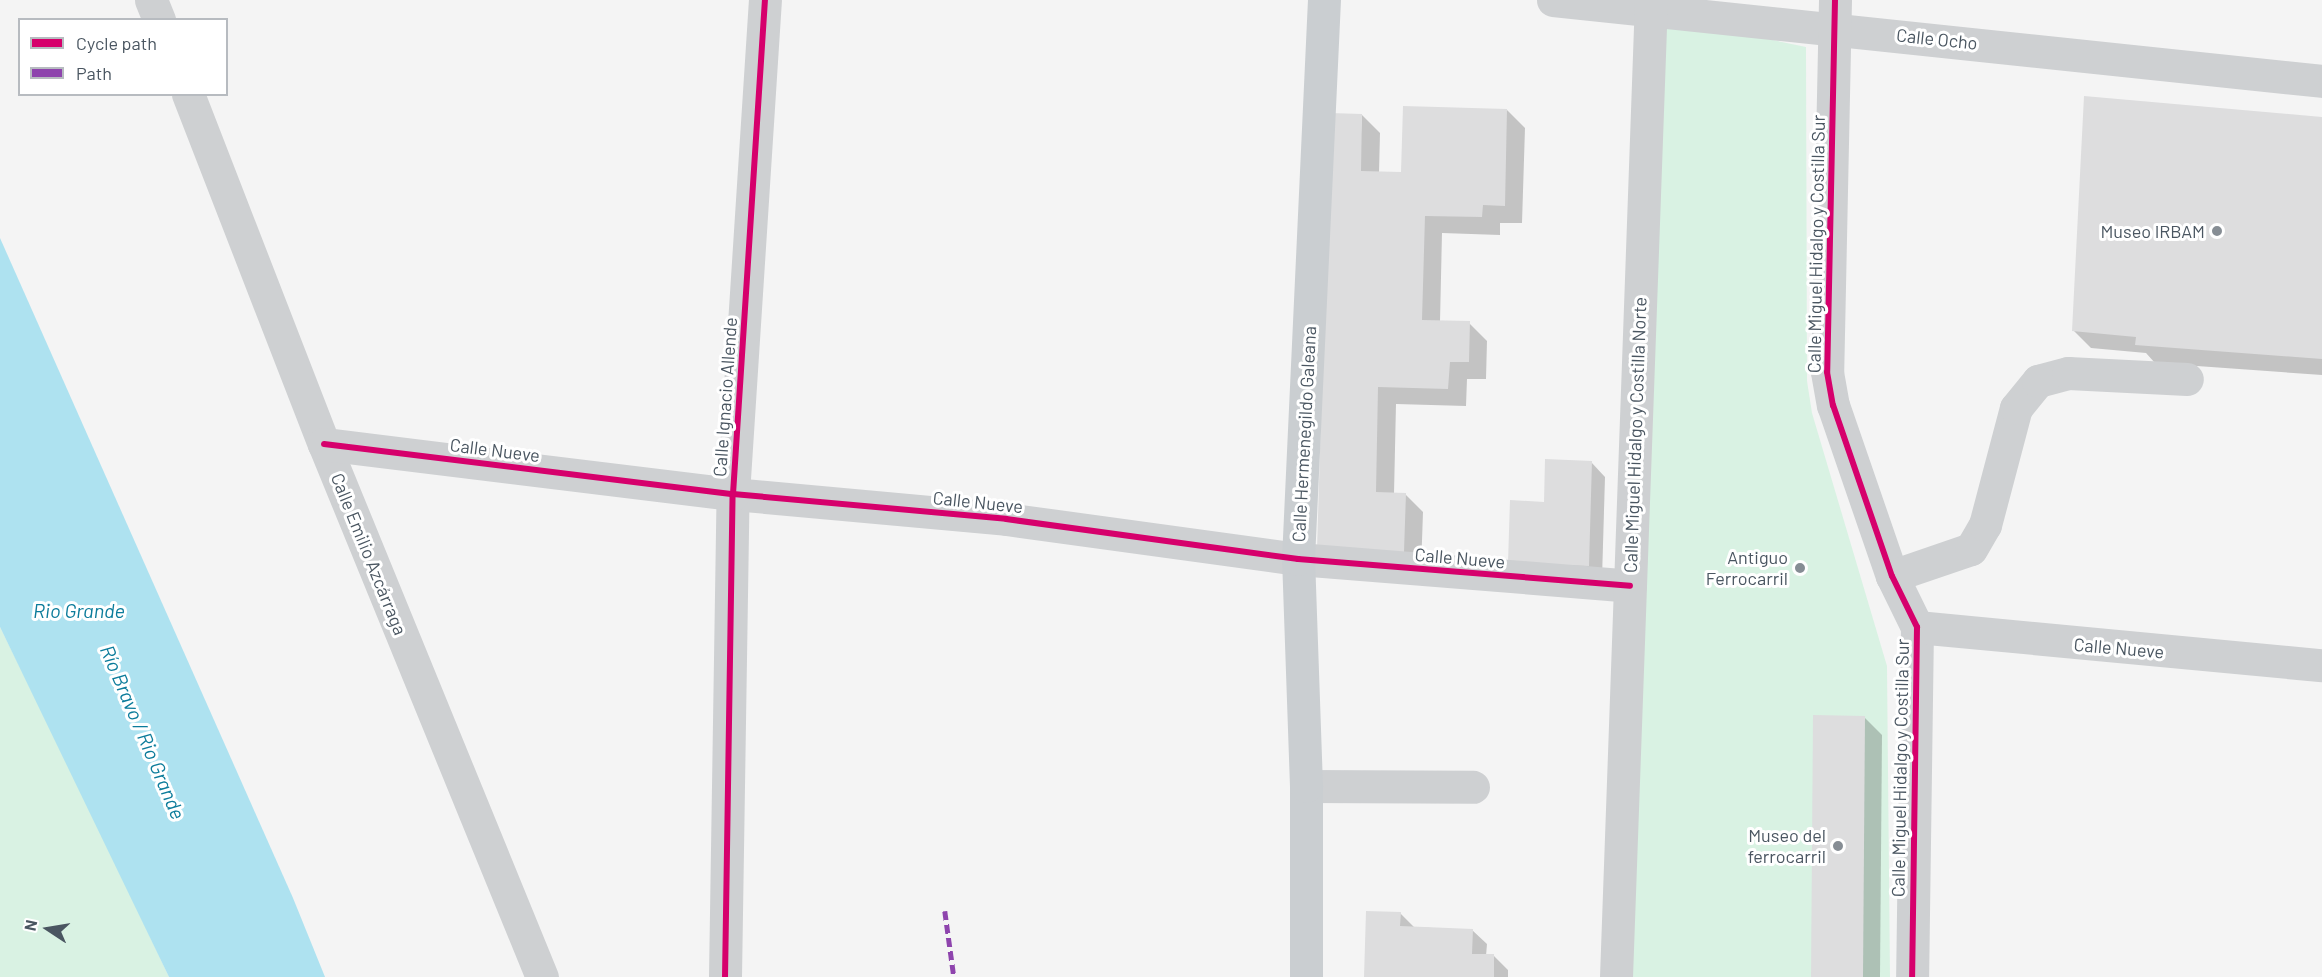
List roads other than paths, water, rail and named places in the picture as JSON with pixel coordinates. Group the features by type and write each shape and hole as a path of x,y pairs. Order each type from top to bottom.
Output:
{"main road":[{"name":"Calle Hermenegildo Galeana","path":"1306,977 1306,786 1298,560 1324,0"}],"street":[{"path":"152,0 158,18"},
{"name":"Calle Ignacio Allende","path":"725,977 734,494 765,0"},
{"name":"Calle Ocho","path":"1553,0 1835,14 2322,81"},
{"name":"Calle Miguel Hidalgo y Costilla Norte","path":"1616,977 1650,6"},
{"name":"Calle Miguel Hidalgo y Costilla Sur","path":"1835,14 1827,372 1833,405 1892,576 1917,627 1912,977"},
{"name":"Calle Emilio Azcárraga","path":"189,96 324,444 542,977"},
{"path":"1892,576 1971,549 1985,525 2016,408 2038,381 2068,373 2187,379"},
{"name":"Calle Nueve","path":"324,444 734,494 1006,519 1298,560 1630,586"},
{"name":"Calle Nueve","path":"1917,627 2322,665"},
{"path":"1306,786 1473,787"}],"water":[{"name":"Rio Grande","path":"0,238 293,898 325,977 169,977 0,627"}],"place":[{"name":"Museo IRBAM","path":"2217,231"},
{"name":"Antiguo Ferrocarril","path":"1800,568"},
{"name":"Museo del ferrocarril","path":"1838,846"}],"water label":[{"name":"Río Bravo / Rio Grande","path":"143,732"}]}
